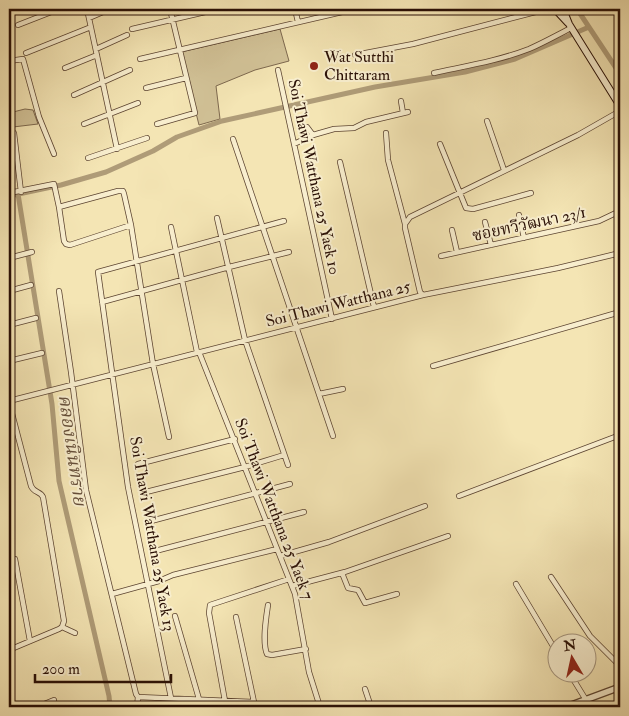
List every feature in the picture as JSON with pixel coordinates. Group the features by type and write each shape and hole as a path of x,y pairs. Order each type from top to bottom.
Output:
{"main road":[{"path":"555,9 572,30 620,106"},
{"path":"562,9 572,30"}],"street":[{"path":"18,25 59,9"},
{"path":"88,9 117,149"},
{"path":"89,18 110,9"},
{"path":"157,124 194,113 170,9"},
{"path":"132,29 218,9"},
{"path":"295,9 298,22"},
{"path":"140,59 355,9"},
{"path":"355,55 413,44 547,9"},
{"path":"26,53 91,28"},
{"path":"434,73 494,60 530,48 572,30"},
{"path":"96,49 126,35"},
{"path":"65,68 97,55"},
{"path":"9,61 23,59 39,118 54,154"},
{"path":"74,95 130,70"},
{"name":"Soi Thawi Watthana 25 Yaek 10","path":"278,70 332,319"},
{"path":"146,88 186,78"},
{"path":"294,144 313,135 334,129 354,128 366,122 405,112 401,101"},
{"path":"84,124 138,103"},
{"path":"405,224 410,217 578,135 620,111"},
{"path":"487,121 504,170"},
{"path":"303,139 301,129 304,127 307,127 313,135"},
{"path":"14,133 21,191"},
{"name":"Soi Thawi Watthana 25","path":"9,401 423,295 420,292 387,154 386,133"},
{"path":"88,158 147,138"},
{"path":"233,139 333,436"},
{"path":"440,144 464,205 468,209 531,193"},
{"path":"340,162 374,307"},
{"path":"9,193 55,186 66,244 70,245 131,225"},
{"path":"59,207 123,191 131,225 153,364 169,437"},
{"name":"ซอยทวีวัฒนา 23/1","path":"441,256 599,221 620,211"},
{"path":"518,215 524,238"},
{"path":"218,218 246,340 288,465"},
{"path":"137,261 284,221"},
{"path":"485,222 491,245"},
{"name":"Soi Thawi Watthana 25 Yaek 7","path":"171,227 198,352 235,439 292,586 297,601 309,672 320,707"},
{"path":"452,230 458,252"},
{"path":"102,302 289,252"},
{"path":"9,256 30,253"},
{"path":"423,295 558,268 620,253"},
{"name":"Soi Thawi Watthana 25 Yaek 13","path":"137,261 98,272 128,487 171,698"},
{"path":"9,291 31,285"},
{"path":"59,291 86,490 138,697 137,707"},
{"path":"433,366 620,312"},
{"path":"9,325 36,318"},
{"path":"9,361 42,353"},
{"path":"320,394 342,389"},
{"path":"9,401 32,490 43,497 64,617 62,627 9,650"},
{"path":"459,496 620,435"},
{"path":"138,464 235,439"},
{"path":"146,492 245,467 284,454"},
{"path":"151,521 290,484"},
{"path":"280,556 329,542 425,506"},
{"path":"159,550 304,512"},
{"path":"292,586 342,573 448,536"},
{"path":"112,594 147,585 173,575 277,549"},
{"path":"15,559 30,641"},
{"path":"342,573 348,588 356,589 365,603 397,594"},
{"path":"551,577 590,636 620,666"},
{"path":"229,707 209,607 213,602 289,579"},
{"path":"516,584 546,634"},
{"path":"268,605 265,650 267,654 272,656 306,649"},
{"path":"175,616 198,699"},
{"path":"138,697 254,702 236,617"},
{"path":"62,627 76,634"},
{"path":"576,684 586,700"},
{"path":"566,707 620,687"},
{"path":"365,689 370,707"},
{"path":"37,707 54,700"}],"shaded area":[{"path":"280,29 289,61 255,70 216,86 220,119 199,125 181,52"},
{"path":"25,109 33,110 38,124 13,127 14,147 9,148 9,116 13,112"}],"waterway":[{"path":"577,9 620,74"},
{"path":"9,196 61,185 106,172 153,151 177,137 222,121 375,87 465,72 515,59 589,27"},
{"name":"คลองเนินทราย","path":"18,194 52,404 59,481 110,707"}],"place":[{"name":"Wat Sutthi Chittaram","path":"314,66"}]}
